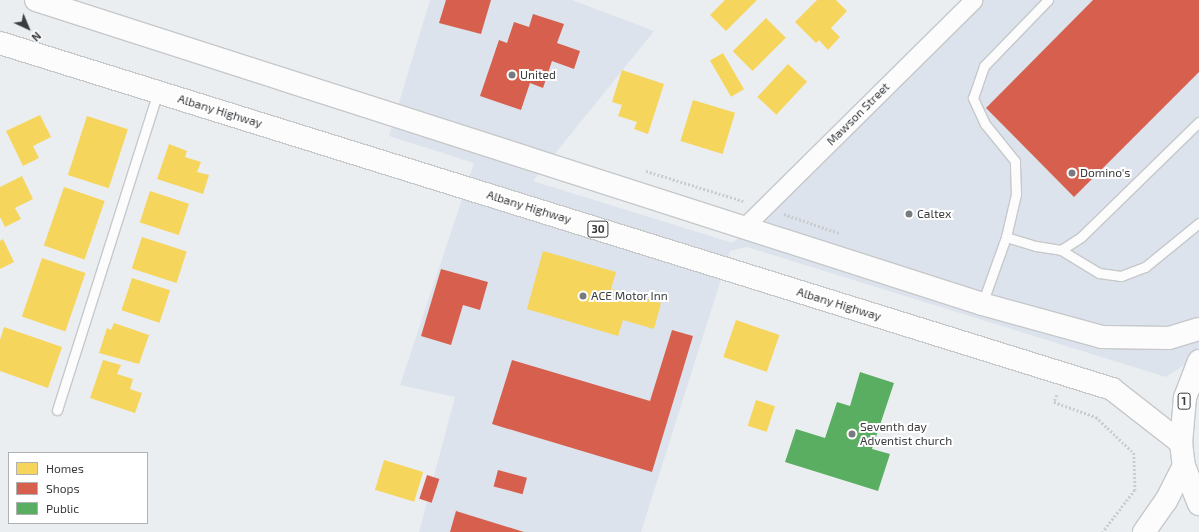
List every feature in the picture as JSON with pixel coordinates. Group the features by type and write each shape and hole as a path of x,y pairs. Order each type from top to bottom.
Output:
{"main road":[{"path":"36,0 982,304 1102,337 1169,338 1199,329"},
{"name":"Albany Highway","path":"0,42 1112,389 1181,444"},
{"name":"1","path":"1199,361 1185,398 1181,444 1184,466 1199,504"},
{"path":"1144,532 1166,501 1184,466"}],"street":[{"name":"Mawson Street","path":"743,228 973,0"}],"lane":[{"path":"982,304 1006,237 1016,194 1015,161 985,124 973,98 984,66 1048,0"},
{"path":"57,410 158,91"},
{"path":"1061,250 1081,237 1199,122"},
{"path":"1006,237 1036,246 1061,250 1098,273 1121,276 1145,267 1199,223"}],"path":[{"path":"1054,402 1096,417 1134,453 1135,490 1103,532"}],"shaded area":[{"path":"430,0 572,0 654,31 533,181 733,243 975,0 1199,0 1199,355 1166,377 747,247 730,251 641,532 419,532 455,397 400,385 474,163 389,136"}],"building: Homes":[{"path":"725,0 757,0 726,31 710,15"},
{"path":"817,0 836,0 847,11 831,28 840,37 828,50 819,40 816,43 795,22"},
{"path":"766,18 786,38 753,71 733,51"},
{"path":"723,53 744,89 731,97 710,60"},
{"path":"788,64 807,82 776,115 757,97"},
{"path":"622,70 664,84 648,134 634,129 637,122 618,116 622,105 612,102"},
{"path":"693,100 735,113 723,154 680,141"},
{"path":"40,115 51,137 33,146 39,158 23,166 6,131"},
{"path":"87,116 128,129 109,188 68,175"},
{"path":"169,144 187,151 185,157 201,162 197,172 209,175 203,194 157,179"},
{"path":"22,176 33,199 15,208 21,219 5,227 0,217 0,187"},
{"path":"64,187 105,201 84,260 44,246"},
{"path":"150,191 189,204 179,235 140,222"},
{"path":"142,237 187,252 177,283 132,268"},
{"path":"3,239 14,262 0,269 0,241"},
{"name":"ACE Motor Inn","path":"543,251 616,272 611,289 661,303 654,329 623,320 618,336 527,309"},
{"path":"42,258 85,273 65,332 22,317"},
{"path":"132,278 170,290 160,323 121,310"},
{"path":"736,320 779,335 767,372 723,357"},
{"path":"114,323 149,335 139,364 99,353 107,328 111,330"},
{"path":"4,327 62,347 48,388 0,371 0,340"},
{"path":"103,360 121,365 117,374 133,379 130,389 142,393 135,413 90,398"},
{"path":"756,400 775,406 767,432 748,426"},
{"path":"384,460 423,472 414,502 375,490"}],"building: Shops":[{"path":"446,0 491,0 481,34 439,23"},
{"path":"1093,0 1199,0 1199,72 1074,197 986,108"},
{"path":"533,14 564,24 557,43 580,51 574,69 552,61 543,88 530,83 521,110 480,96 499,40 507,43 514,22 529,27"},
{"path":"441,269 488,282 480,310 463,305 451,345 421,336"},
{"path":"672,330 693,336 652,472 492,424 512,360 650,401"},
{"path":"498,470 527,478 523,494 494,486"},
{"path":"427,475 439,479 432,503 419,499"},
{"path":"456,511 524,532 450,532"}],"building: Public":[{"name":"Seventh day Adventist church","path":"860,372 894,383 872,449 890,454 878,491 785,462 796,429 825,438 837,402 850,406"}],"place":[{"name":"United","path":"512,75"},
{"name":"Domino's","path":"1072,173"},
{"name":"Caltex","path":"909,214"},
{"name":"ACE Motor Inn","path":"583,296"},
{"name":"Seventh day Adventist church","path":"852,434"}]}
